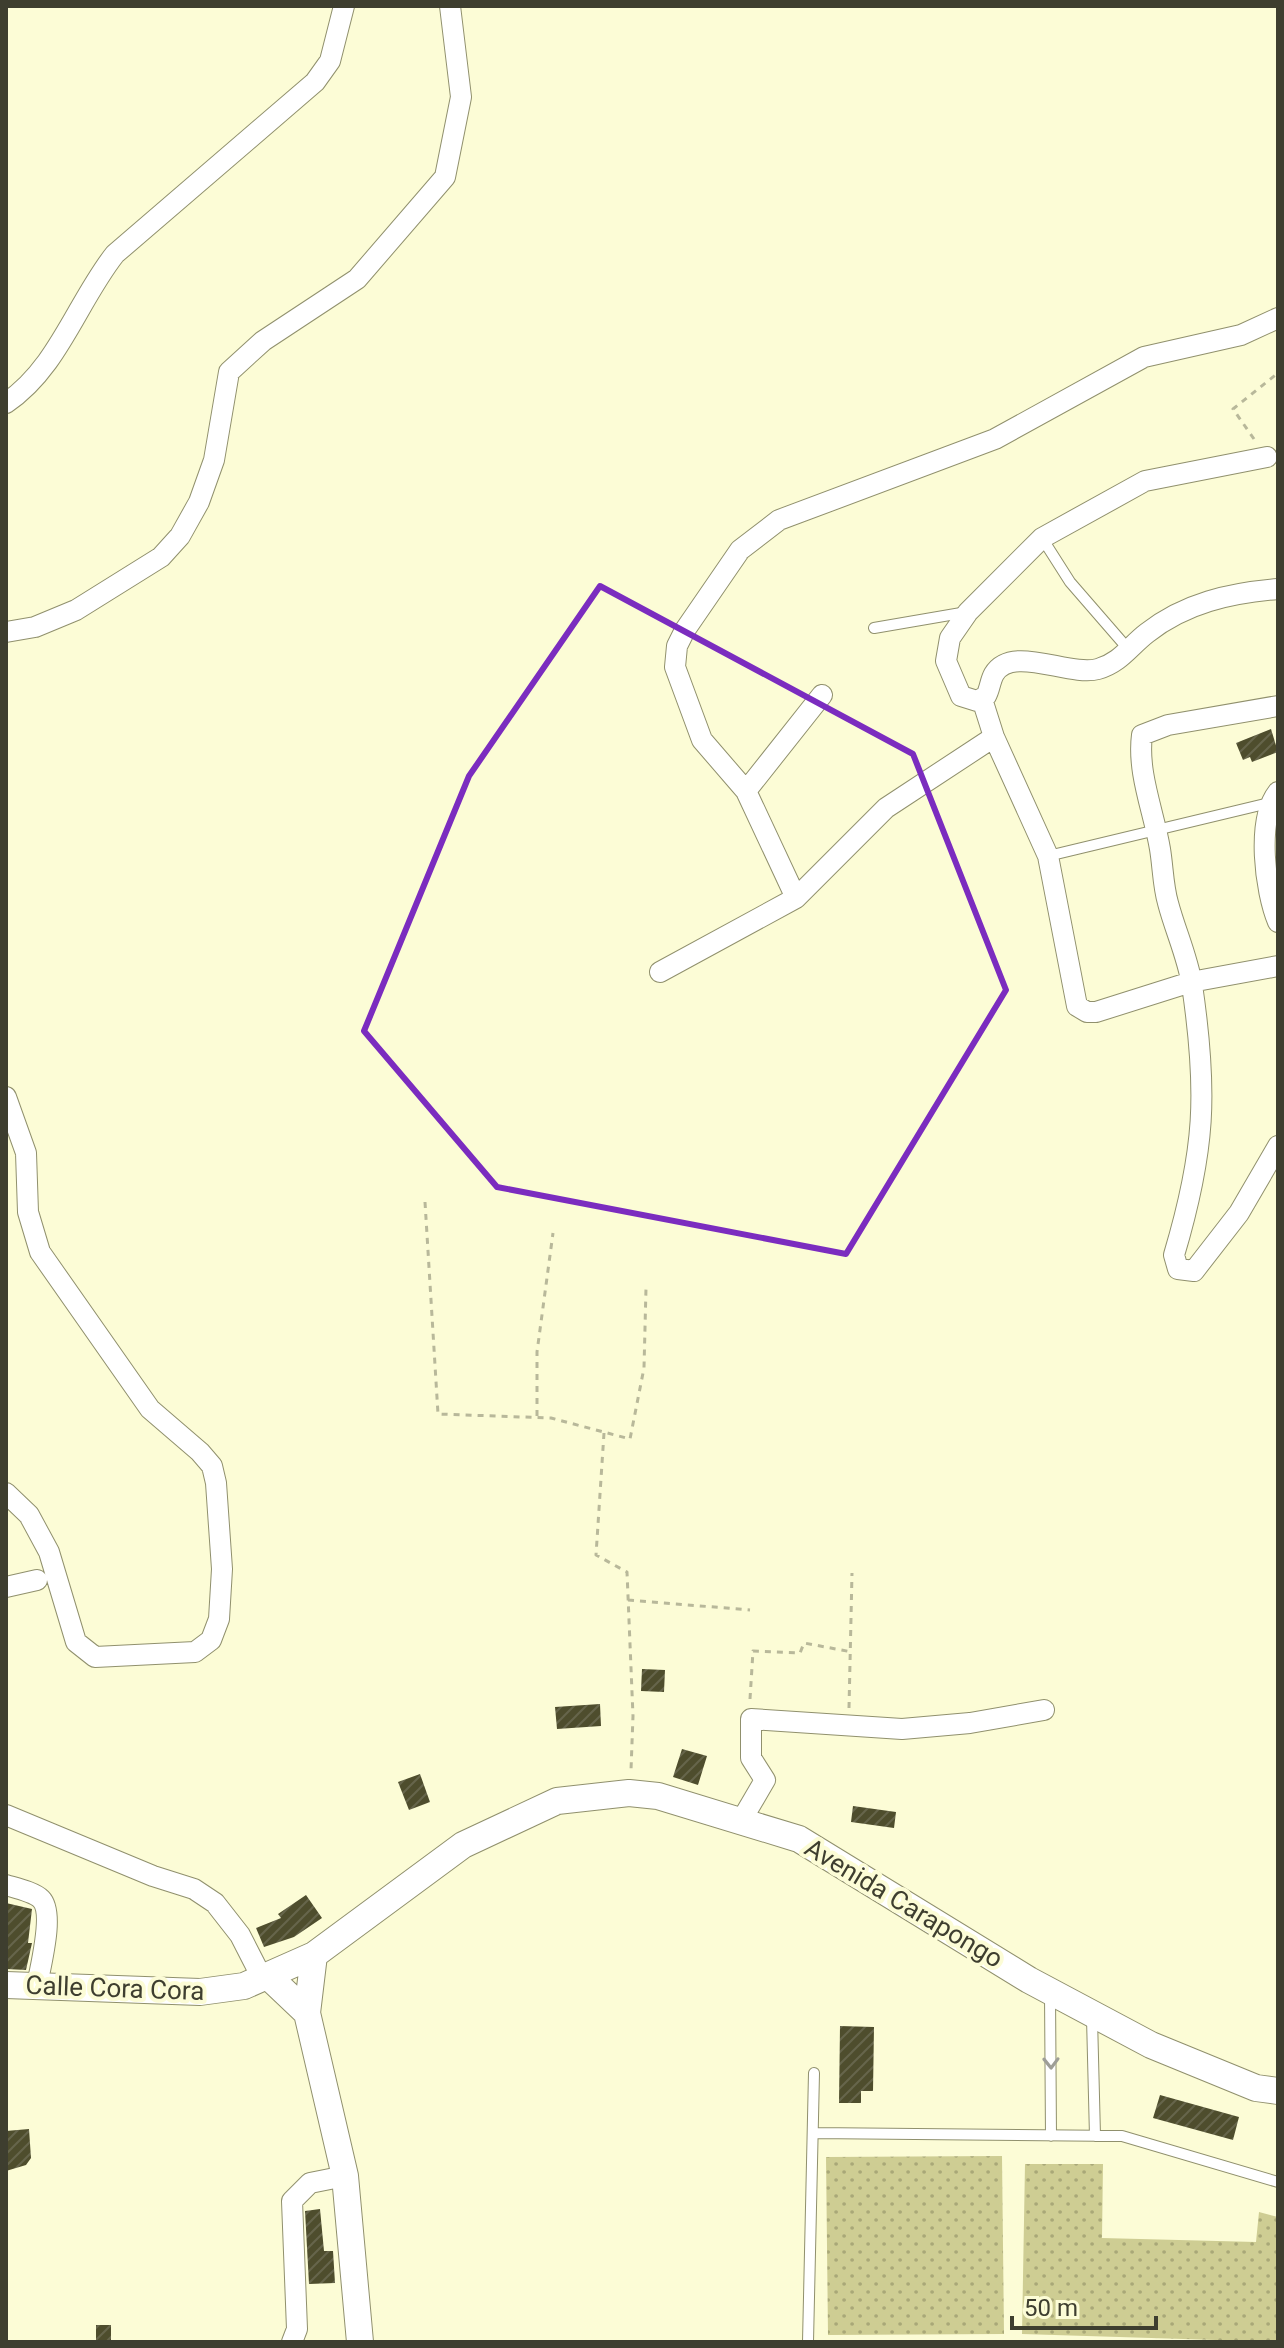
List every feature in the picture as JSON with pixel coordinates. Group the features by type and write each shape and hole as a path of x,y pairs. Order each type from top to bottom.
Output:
{"street":[{"path":"6,403 46,365 92,283 115,254 315,82 330,61 344,6"},
{"path":"6,632 35,627 76,610 161,557 180,536 199,502 214,460 229,372 263,341 357,279 445,177 461,97 450,6"},
{"path":"796,898 746,791 702,740 678,679 675,655 680,638 705,599 752,538 779,520 995,439 1144,357 1241,335 1278,318"},
{"path":"1267,457 1145,481 1042,538 968,612 950,638 946,661 961,696 971,701 982,699 989,692 994,673 1006,662 1023,660 1086,671 1115,662 1148,632 1207,599 1278,589"},
{"path":"746,791 822,695"},
{"path":"982,699 994,737 1048,856 1077,1006 1087,1012 1096,1012 1191,982 1278,966"},
{"path":"1278,706 1168,725 1142,735 1139,754 1156,829 1166,899 1191,982 1203,1076 1198,1164 1174,1255 1178,1269 1194,1271 1218,1243 1278,1146"},
{"path":"660,972 796,898 886,808 994,737"},
{"path":"1274,798 1263,843 1278,922"},
{"path":"6,1097 26,1153 28,1212 40,1252 150,1409 212,1466 222,1569 219,1619 211,1640 195,1652 95,1657 86,1652 76,1642 49,1552 29,1515 6,1493"},
{"path":"6,1587 37,1580"},
{"path":"741,1821 765,1780 751,1758 751,1719 902,1729 970,1723 1044,1710"},
{"name":"Avenida Carapongo","path":"314,1955 463,1845 557,1801 629,1793 658,1796 799,1839 1092,2014 1164,2050 1256,2088 1278,2091"},
{"path":"6,1815 153,1876 194,1889 215,1903 240,1935 265,1977 307,2013"},
{"path":"6,1885 40,1898 45,1905 48,1921 37,1986"},
{"path":"314,1955 307,2013 345,2176 360,2342"},
{"name":"Calle Cora Cora","path":"6,1985 226,1991 314,1955"},
{"path":"292,2342 297,2329 292,2201 310,2183 345,2176"}],"lane":[{"path":"1042,538 1070,582 1129,650"},
{"path":"874,628 968,612"},
{"path":"1048,856 1274,798"},
{"path":"1050,1991 1051,2136"},
{"path":"1092,2014 1095,2136"},
{"path":"808,2342 814,2073"},
{"path":"813,2133 1122,2136 1278,2182"}],"path":[{"path":"1267,457 1233,409 1278,373"},
{"path":"425,1202 438,1414 537,1416 630,1439 644,1368 646,1288"},
{"path":"537,1416 537,1352 553,1233"},
{"path":"604,1433 596,1555 624,1567 633,1716 630,1778"},
{"path":"849,1719 852,1573"},
{"path":"628,1600 750,1610"},
{"path":"750,1700 753,1651 800,1653 804,1643 852,1652"}],"highlighted area":[{"path":"600,586 913,754 1006,990 846,1254 497,1187 364,1031 469,776"}],"shaded area":[{"path":"1002,2156 1004,2334 828,2335 826,2157"},
{"path":"1025,2164 1103,2164 1102,2238 1256,2242 1259,2212 1278,2217 1278,2342 1022,2334"}],"building":[{"path":"1271,729 1278,752 1252,762 1250,757 1243,760 1236,743"},
{"path":"642,1669 665,1670 664,1692 641,1691"},
{"path":"600,1704 601,1726 557,1729 555,1707"},
{"path":"682,1749 707,1756 698,1785 673,1777"},
{"path":"420,1774 430,1802 409,1810 398,1782"},
{"path":"853,1806 896,1812 894,1828 851,1822"},
{"path":"306,1895 322,1918 294,1937 264,1947 256,1928 281,1918 278,1914"},
{"path":"6,1903 32,1909 28,1943 32,1943 26,1970 6,1969"},
{"path":"840,2026 874,2027 873,2091 861,2091 861,2103 839,2103"},
{"path":"1160,2095 1239,2117 1233,2140 1153,2118"},
{"path":"29,2129 31,2158 26,2165 6,2171 6,2131"},
{"path":"320,2209 324,2251 333,2251 335,2283 309,2284 305,2211"},
{"path":"96,2325 111,2325 111,2342 96,2342"}]}
